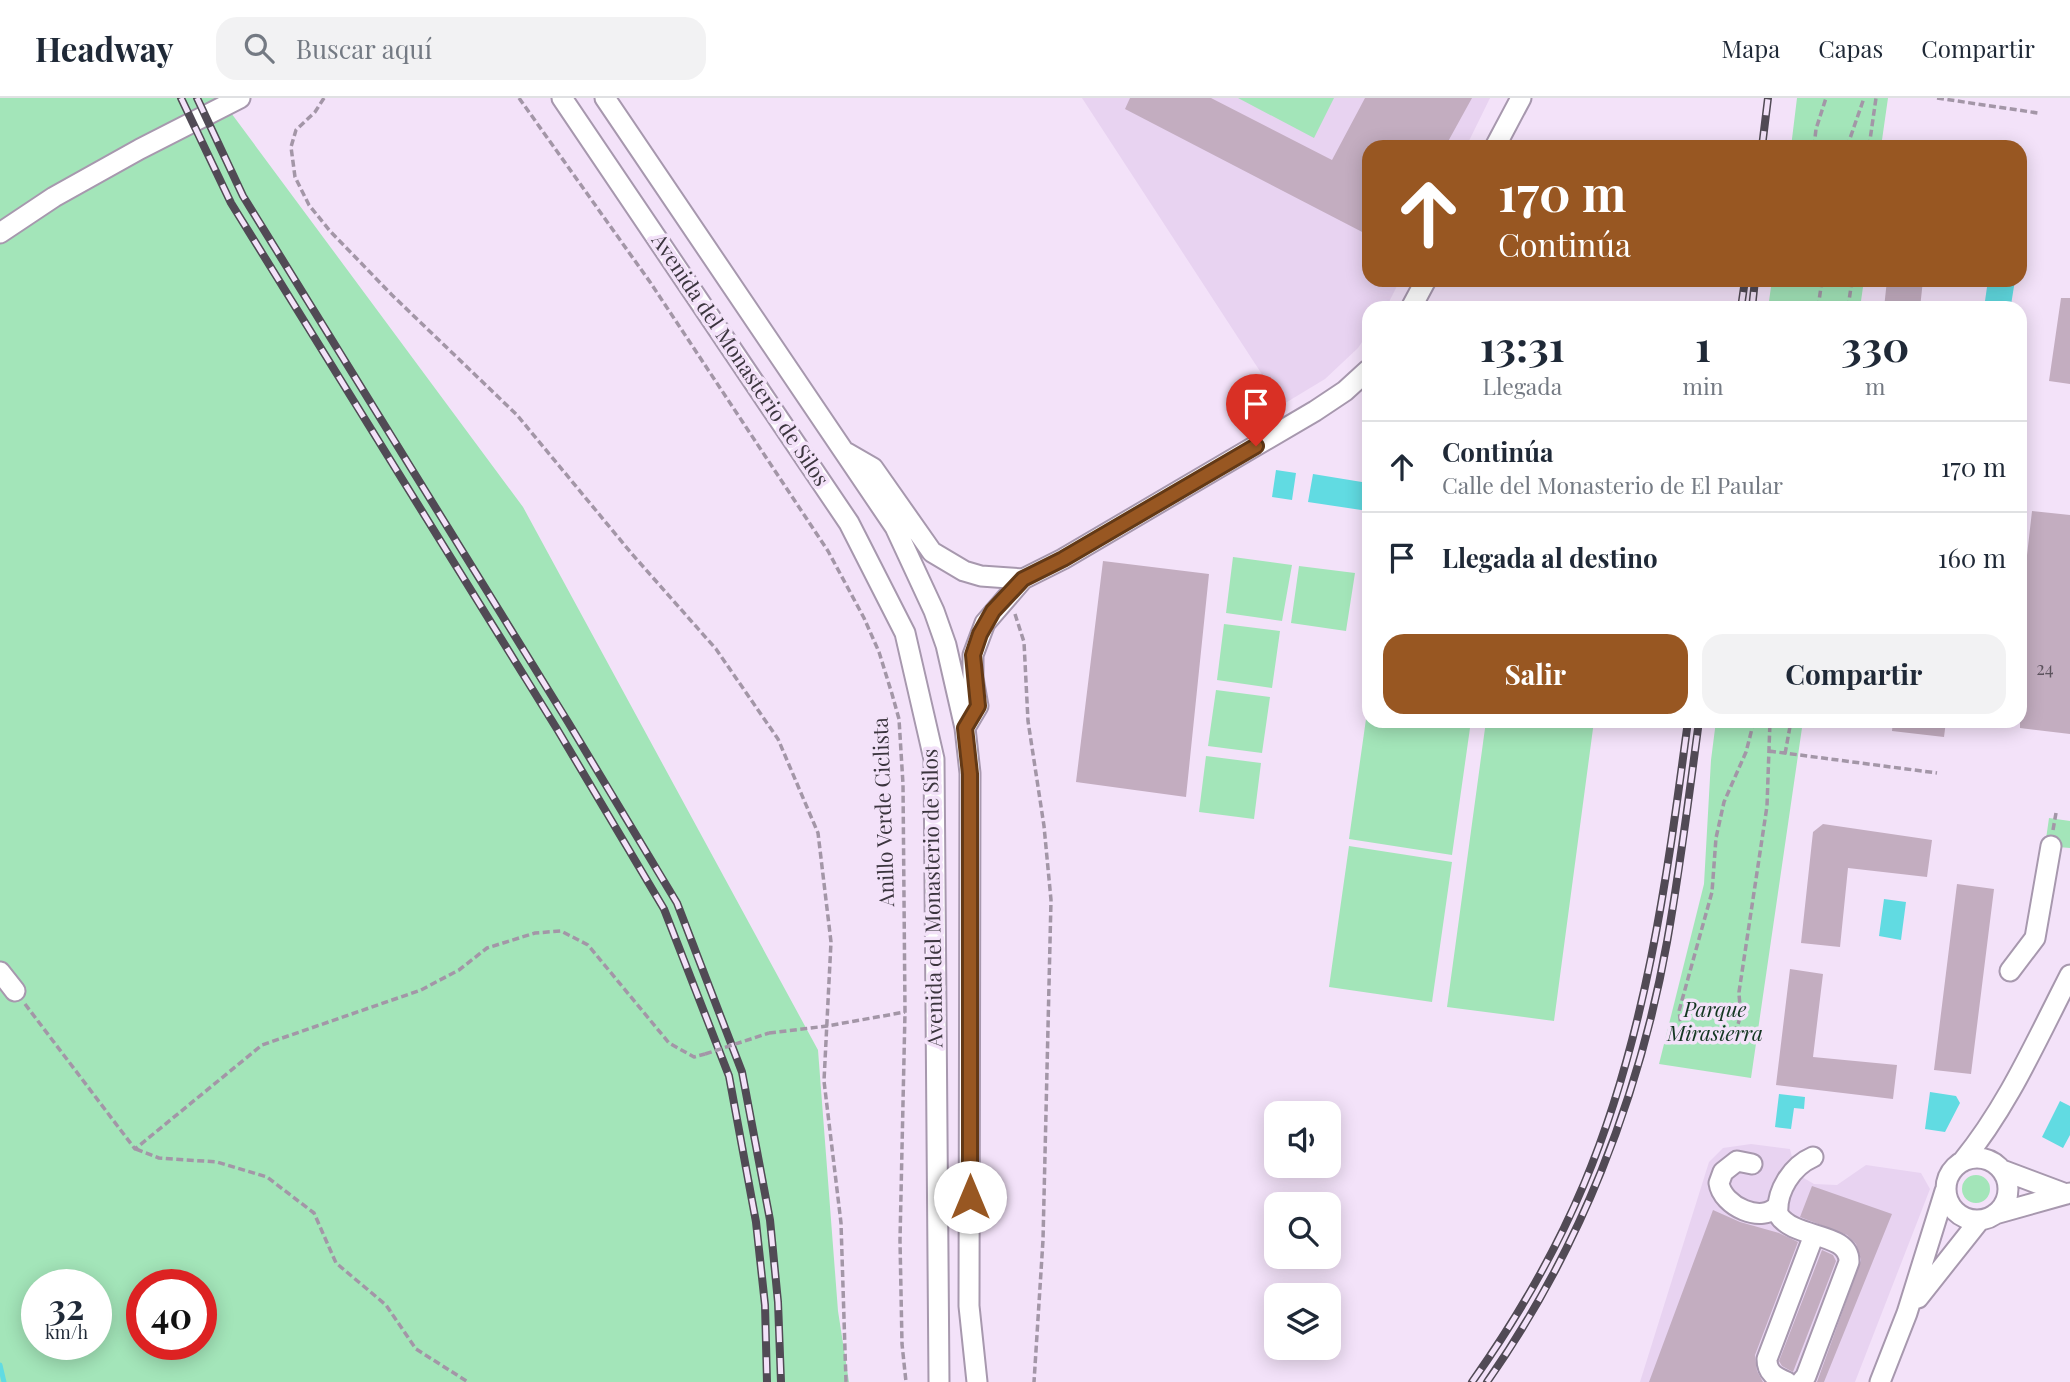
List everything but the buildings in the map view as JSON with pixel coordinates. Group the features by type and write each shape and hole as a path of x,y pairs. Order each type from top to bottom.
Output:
{"street":[{"path":"0,233 54,197 240,98"},
{"name":"Avenida del Monasterio de Silos","path":"562,98 849,523 905,633 934,759 939,1382"},
{"name":"Avenida del Monasterio de Silos","path":"605,98 895,527 934,611 946,645 965,728 970,787 969,1306 977,1382"},
{"path":"1499,140 1521,98"},
{"path":"965,728 978,706 972,666 976,644 993,611 1023,579 1063,559 1315,411 1345,391 1362,375"},
{"path":"844,451 873,468 932,552 964,571 981,576 1023,579"},
{"path":"2010,971 2035,938 2051,846"},
{"path":"0,972 15,991"},
{"path":"1880,1382 1907,1313 1949,1175 1980,1139 2003,1103 2070,975"},
{"path":"1907,1313 1934,1275 2007,1198 2006,1179 1999,1168 1996,1126 2003,1103"},
{"path":"1770,1210 1793,1169 1812,1157"},
{"path":"1962,1161 1980,1158 1999,1168 2068,1193"},
{"path":"1752,1164 1737,1161 1727,1167 1720,1178 1720,1189 1728,1201 1770,1210 1790,1226 1837,1242 1846,1249 1849,1262 1806,1376 1801,1382"},
{"path":"1945,1191 1952,1209 1960,1216 1987,1217 2068,1193"},
{"path":"1787,1382 1770,1373 1767,1359 1814,1235"}],"path":[{"path":"324,98 315,112 296,130 291,147 295,177 309,205 330,231 392,295 517,415 632,554 716,649 778,739 818,833 831,942 824,1081 841,1223 846,1382"},
{"name":"Anillo Verde Ciclista","path":"519,98 593,200 789,489 843,578 879,652 899,719 901,742 905,1012 900,1240 902,1344 906,1382"},
{"path":"1815,140 1826,98"},
{"path":"1849,140 1864,98"},
{"path":"1870,140 1876,98"},
{"path":"1937,98 2038,113"},
{"path":"1012,606 1024,642 1028,721 1044,826 1051,900 1043,1240 1034,1382"},
{"path":"1753,728 1746,752 1724,802 1716,838 1712,892 1679,1011 1682,1032 1696,1042 1719,1040 1733,1031 1740,1021 1739,992 1767,806 1770,728"},
{"path":"1785,754 1790,728"},
{"path":"1769,751 1937,773"},
{"path":"135,1149 262,1045 421,990 459,970 487,948 535,933 561,931 588,945 669,1043 694,1057 769,1033 905,1012"},
{"path":"15,991 135,1149 159,1158 217,1162 267,1177 314,1213 336,1263 386,1305 416,1349 468,1382"}],"shaded area":[{"path":"1082,98 1490,98 1469,140 1362,140 1362,287 1396,287 1390,301 1362,301 1362,342 1358,348 1325,379 1282,405"},
{"path":"1751,1144 1790,1149 1802,1177 1814,1184 1837,1185 1866,1165 1921,1173 1930,1189 1855,1382 1640,1382 1709,1162 1723,1148"}],"green space":[{"path":"0,98 220,98 523,507 818,1050 838,1311 849,1382 0,1382"},
{"path":"1238,98 1334,98 1314,138"},
{"path":"1797,98 1888,98 1882,140 1792,140"},
{"path":"1771,287 1863,287 1861,301 1769,301"},
{"path":"1233,557 1292,565 1282,621 1226,613"},
{"path":"1299,566 1355,573 1346,631 1291,623"},
{"path":"1224,624 1280,631 1272,688 1217,680"},
{"path":"1216,690 1270,697 1262,753 1208,746"},
{"path":"1365,728 1470,728 1452,855 1349,839"},
{"path":"1485,728 1593,728 1554,1021 1447,1007"},
{"name":"Parque Mirasierra","path":"1715,728 1802,728 1751,1078 1659,1064 1704,884"},
{"path":"1206,756 1261,763 1254,819 1199,812"},
{"path":"2049,818 2070,821 2070,848 2045,846"},
{"path":"1349,846 1452,862 1432,1002 1329,987"},
{"path":"1976,1175 1986,1179 1990,1189 1986,1199 1976,1203 1966,1199 1962,1189 1966,1179"}],"water":[{"path":"1987,287 2014,287 2012,301 1985,301"},
{"path":"1276,470 1296,473 1292,500 1272,497"},
{"path":"1313,474 1362,482 1362,510 1308,502"},
{"path":"1884,899 1906,902 1901,940 1879,936"},
{"path":"1930,1092 1956,1096 1960,1103 1945,1132 1925,1129"},
{"path":"1779,1094 1805,1097 1804,1109 1794,1108 1791,1129 1775,1127"},
{"path":"2060,1101 2070,1106 2070,1135 2063,1148 2042,1137"}],"waterway":[{"path":"0,1365 4,1382"}],"railway":[{"path":"181,98 231,203 557,729 664,909 729,1076 756,1222 765,1305 767,1382"},
{"path":"197,98 243,196 677,903 742,1072 770,1220 778,1302 781,1382"},
{"path":"1763,140 1768,98"},
{"path":"1742,301 1744,287"},
{"path":"1753,301 1754,287"},
{"path":"1472,1382 1504,1335 1547,1262 1584,1184 1605,1128 1639,1014 1651,956 1672,839 1687,728"},
{"path":"1487,1382 1520,1332 1577,1227 1622,1116 1640,1059 1667,942 1698,728"}],"route":[{"path":"970,1197 970,774 965,728 978,706 972,666 976,644 993,611 1023,579 1063,559 1256,446"}]}
